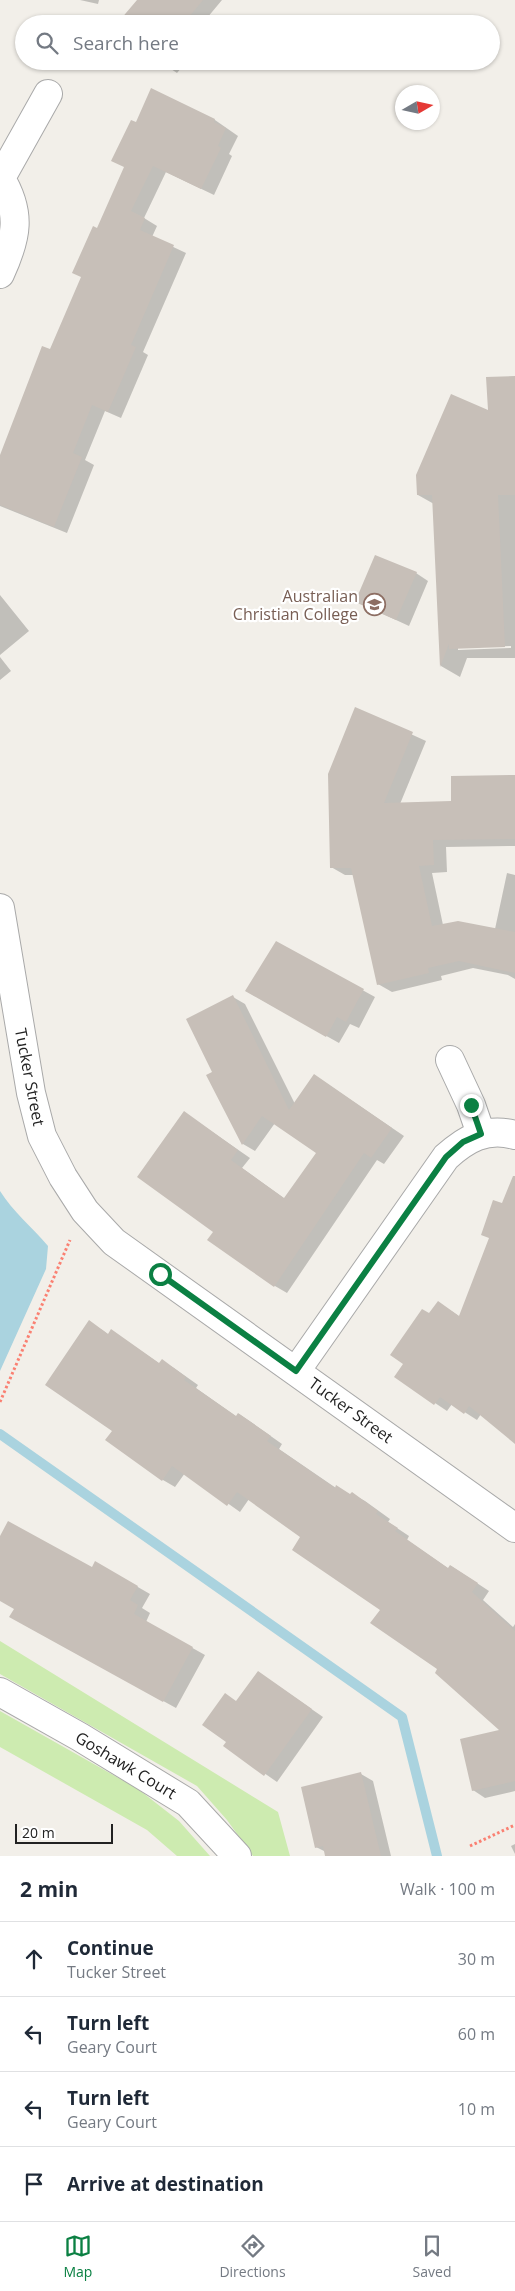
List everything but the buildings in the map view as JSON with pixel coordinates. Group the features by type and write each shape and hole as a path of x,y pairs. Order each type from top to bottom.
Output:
{"street":[{"path":"0,274 9,254 15,224 13,200 0,177 48,94"},
{"name":"Tucker Street","path":"0,908 30,1093 42,1136 63,1177 85,1212 114,1242 515,1528"},
{"path":"450,1060 471,1105 481,1134"},
{"path":"296,1371 446,1157 463,1142 481,1134 515,1135"},
{"name":"Goshawk Court","path":"0,1692 80,1737 188,1803 237,1856"}],"path":[{"path":"0,1402 64,1253 85,1212"},
{"path":"470,1846 515,1825"}],"green space":[{"path":"0,1641 278,1812 290,1856 253,1856 227,1820 197,1786 0,1674"},
{"path":"0,1711 138,1789 179,1821 210,1856 177,1856 147,1830 0,1747"}],"water":[{"path":"0,1191 17,1213 48,1246 46,1269 0,1371"}],"waterway":[{"path":"0,1434 402,1717 437,1856"}],"place":[{"name":"Australian Christian College","path":"374,605"}],"route":[{"path":"160,1274 296,1371 446,1157 463,1142 481,1134 471,1105"}]}
